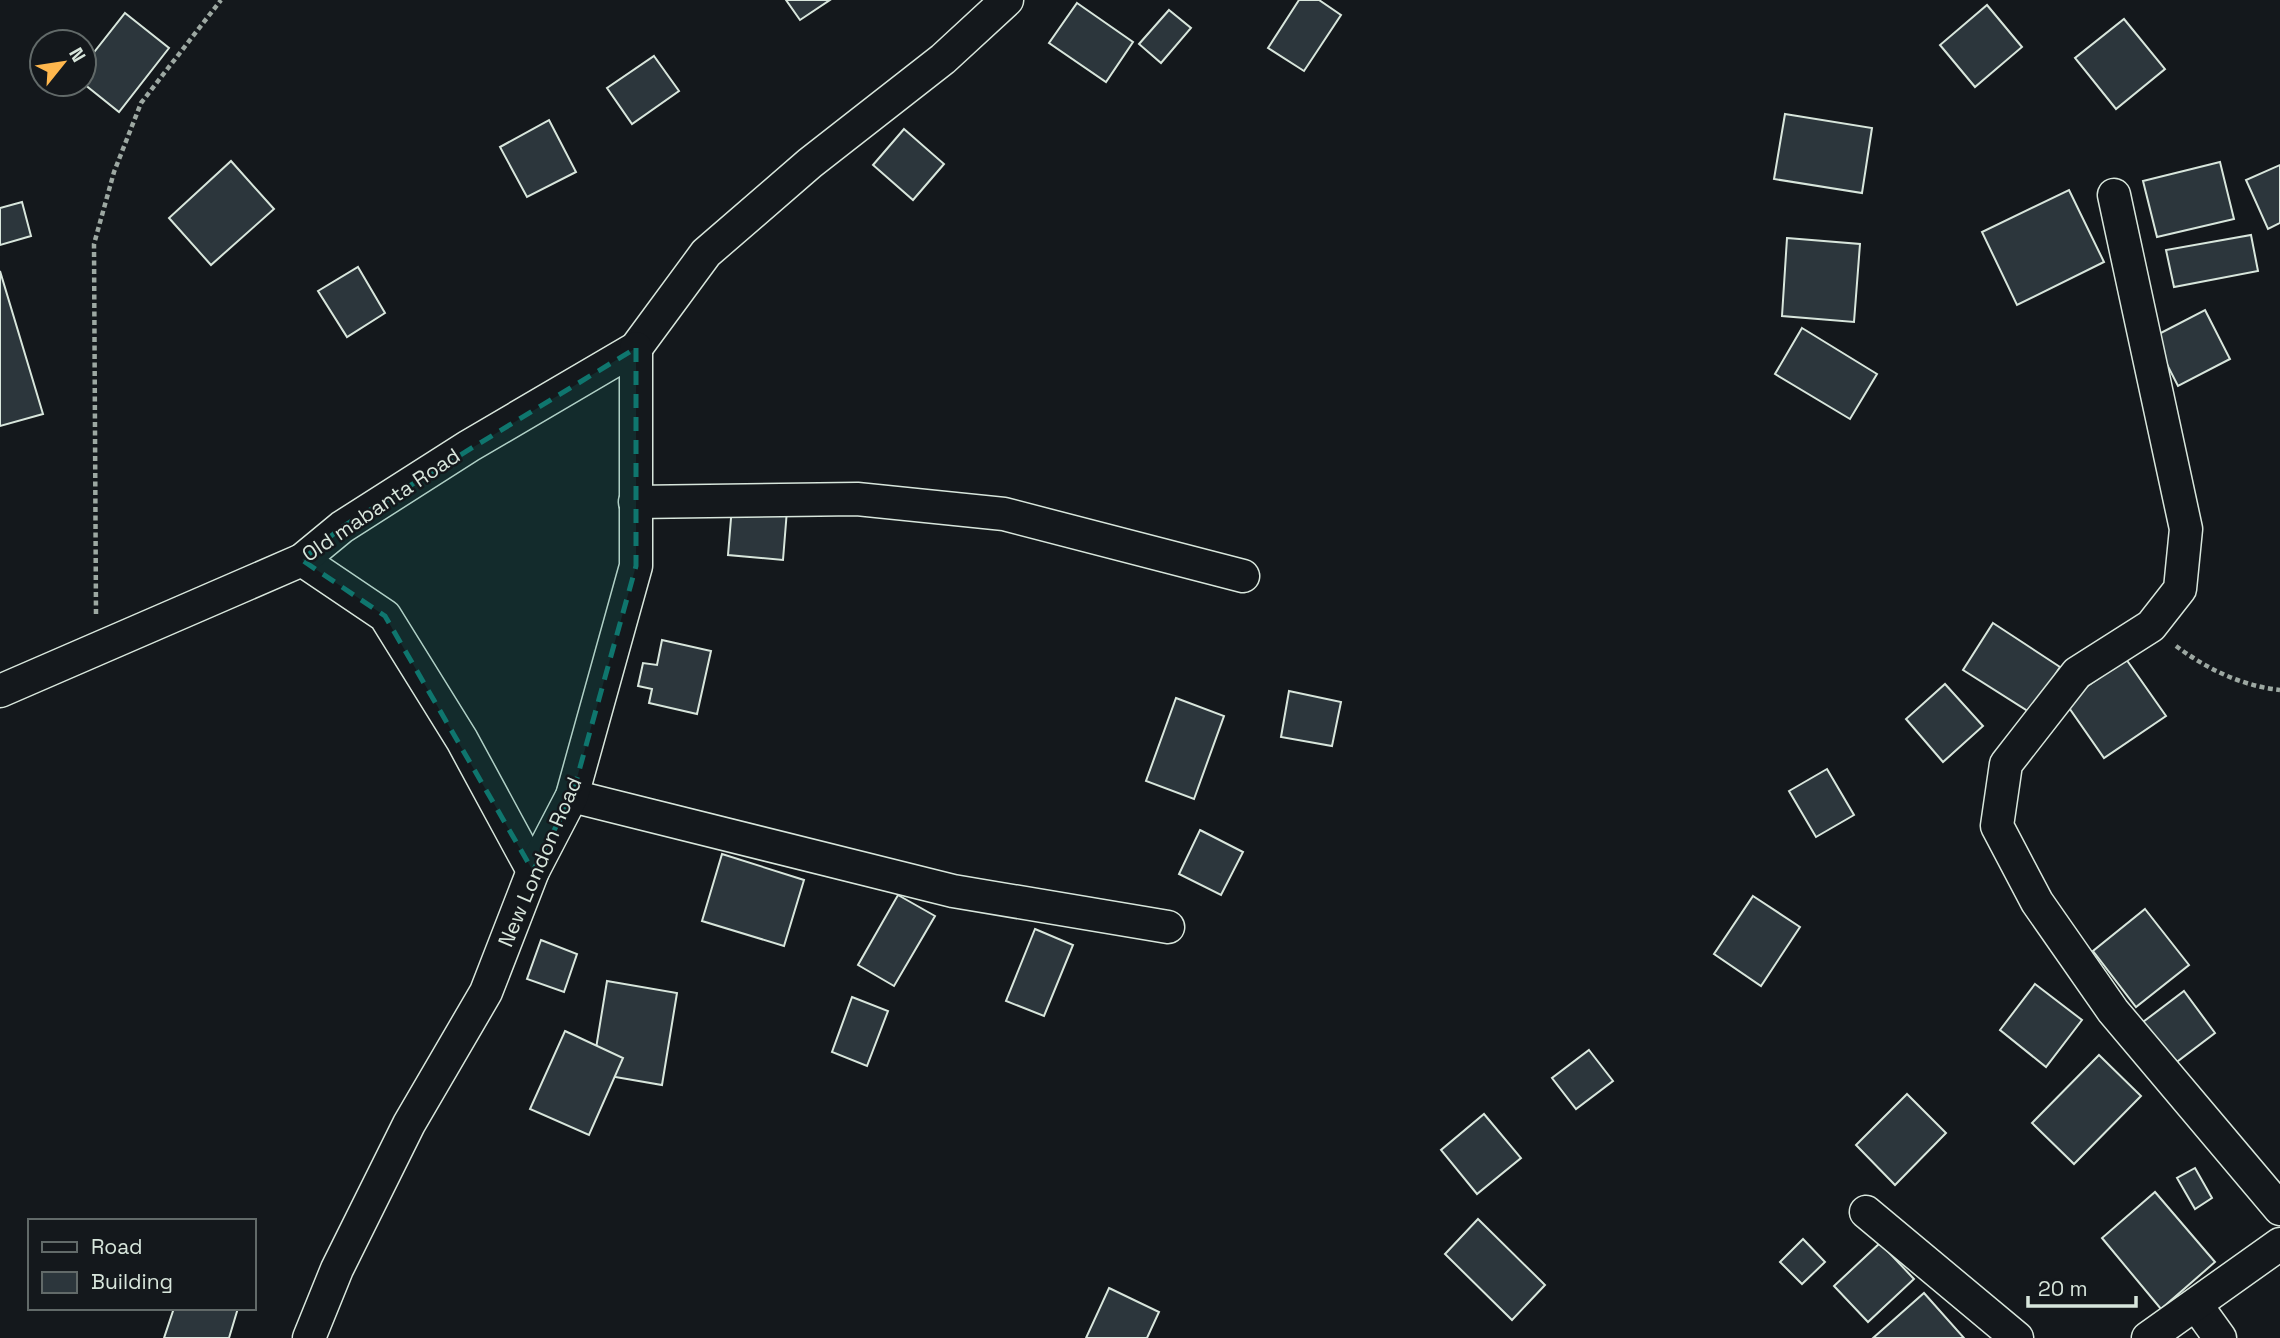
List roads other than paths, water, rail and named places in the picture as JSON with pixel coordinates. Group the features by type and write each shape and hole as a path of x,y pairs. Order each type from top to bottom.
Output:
{"street":[{"path":"636,348 706,253 810,163 943,59 1007,0"},
{"path":"2114,195 2186,530 2180,589 2151,626 2077,673 2006,764 1997,826 2038,902 2113,1011 2280,1209"},
{"name":"New London Road","path":"310,1338 337,1269 409,1124 486,992 533,871 572,796 636,566 636,348"},
{"name":"Old mabanta Road","path":"0,691 302,560 342,527 457,453 636,348"},
{"path":"635,502 857,499 1004,514 1243,576"},
{"path":"302,560 385,616 462,740 533,871"},
{"path":"572,796 953,891 1168,927"},
{"path":"1866,1212 2017,1338"},
{"path":"2148,1338 2197,1306 2280,1244"},
{"path":"2197,1306 2220,1338"}]}
